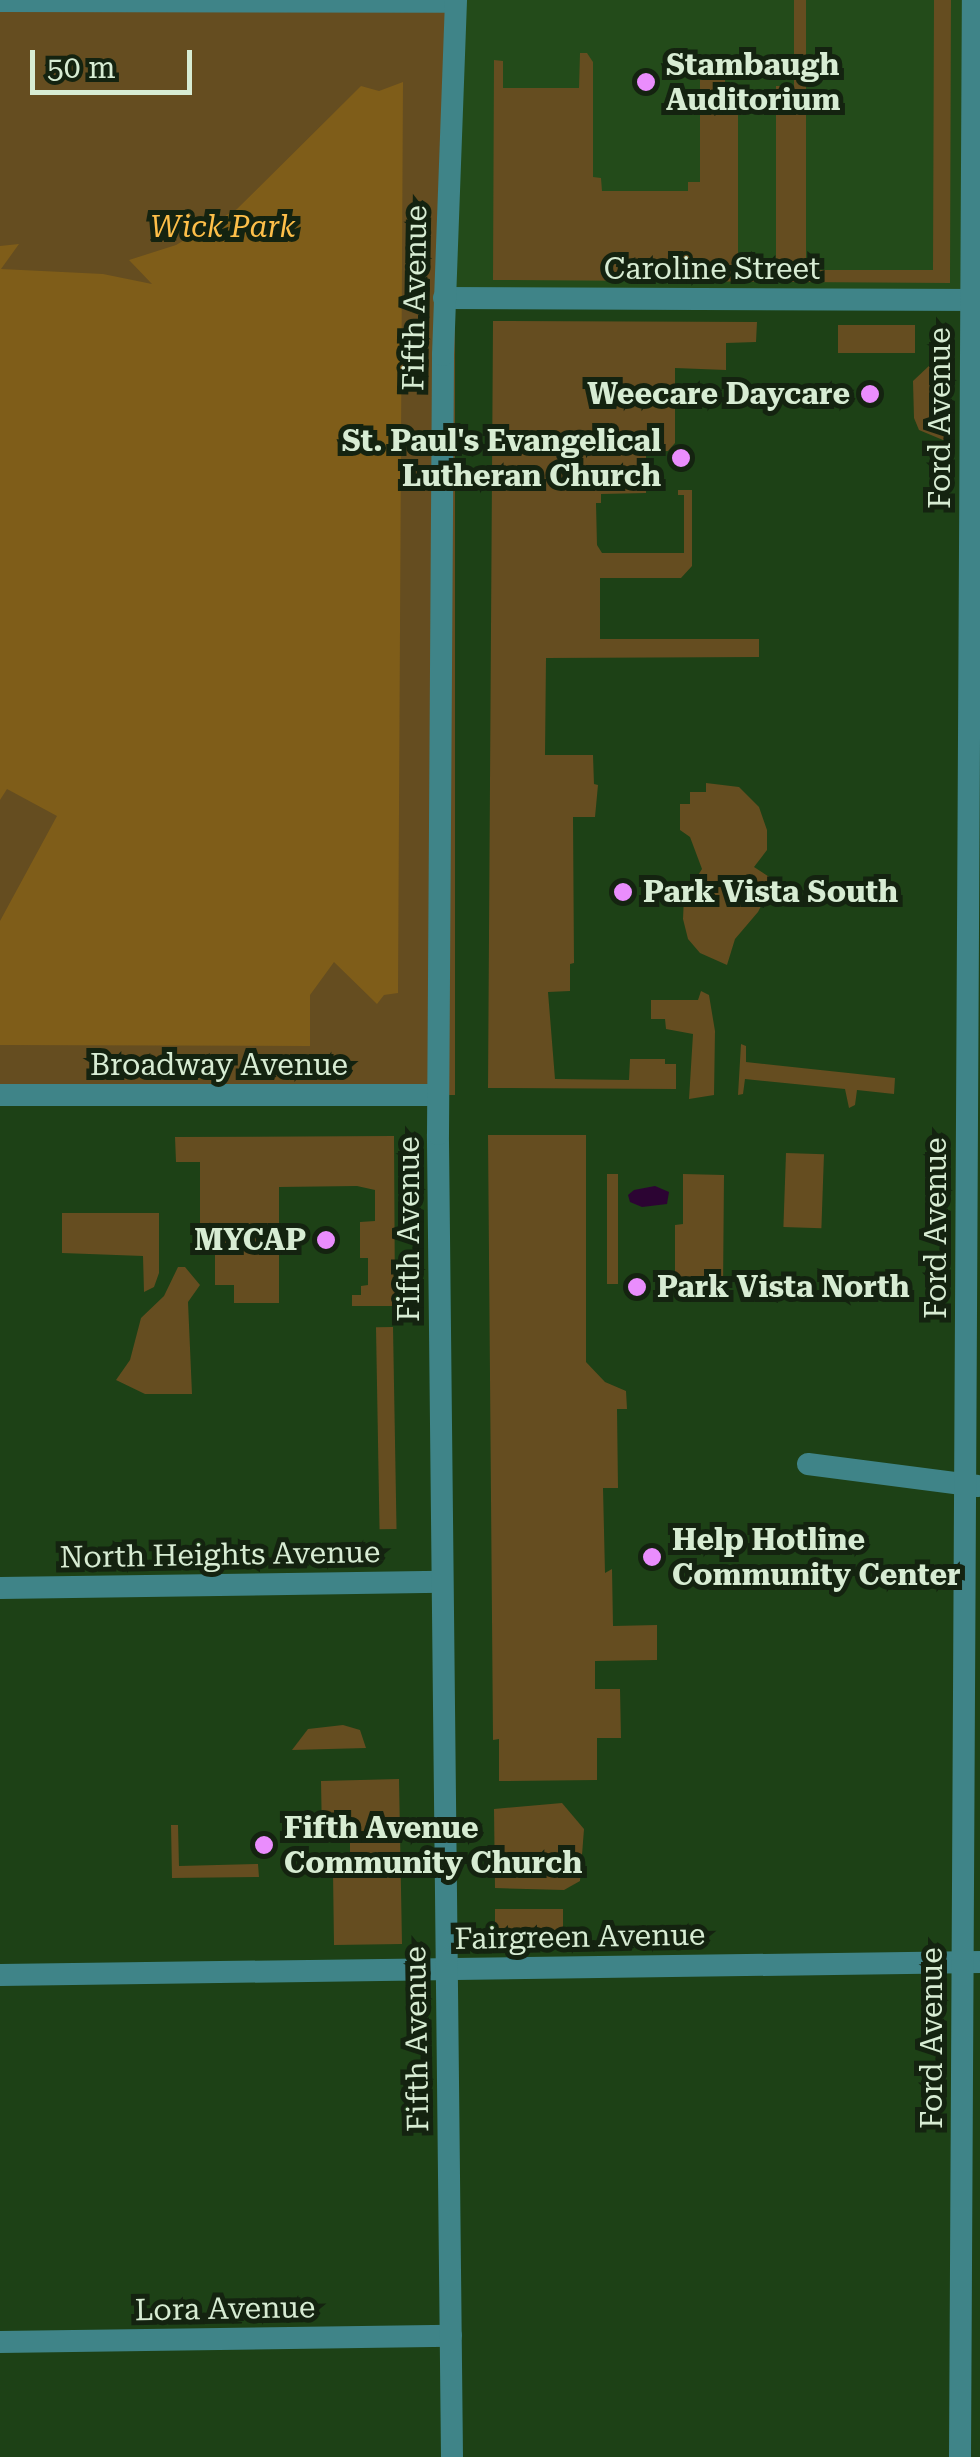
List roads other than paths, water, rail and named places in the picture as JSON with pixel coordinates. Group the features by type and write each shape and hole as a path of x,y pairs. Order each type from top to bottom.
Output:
{"street":[{"name":"Ford Avenue","path":"960,2457 970,2319 976,300 973,0"},
{"path":"0,1 456,1"},
{"name":"Fifth Avenue","path":"452,2457 438,1095 444,298 456,1"},
{"name":"Caroline Street","path":"444,298 976,300"},
{"name":"Broadway Avenue","path":"0,1095 438,1095"},
{"path":"808,1464 972,1485"},
{"name":"North Heights Avenue","path":"0,1588 442,1582"},
{"name":"Fairgreen Avenue","path":"0,1975 971,1963"},
{"name":"Lora Avenue","path":"0,2342 451,2336"}],"place":[{"name":"Stambaugh Auditorium","path":"646,82"},
{"name":"Weecare Daycare","path":"870,394"},
{"name":"St. Paul's Evangelical Lutheran Church","path":"681,458"},
{"name":"Park Vista South","path":"623,892"},
{"name":"MYCAP","path":"326,1240"},
{"name":"Park Vista North","path":"637,1287"},
{"name":"Help Hotline Community Center","path":"652,1557"},
{"name":"Fifth Avenue Community Church","path":"264,1845"}],"park label":[{"name":"Wick Park","path":"223,227"}]}
